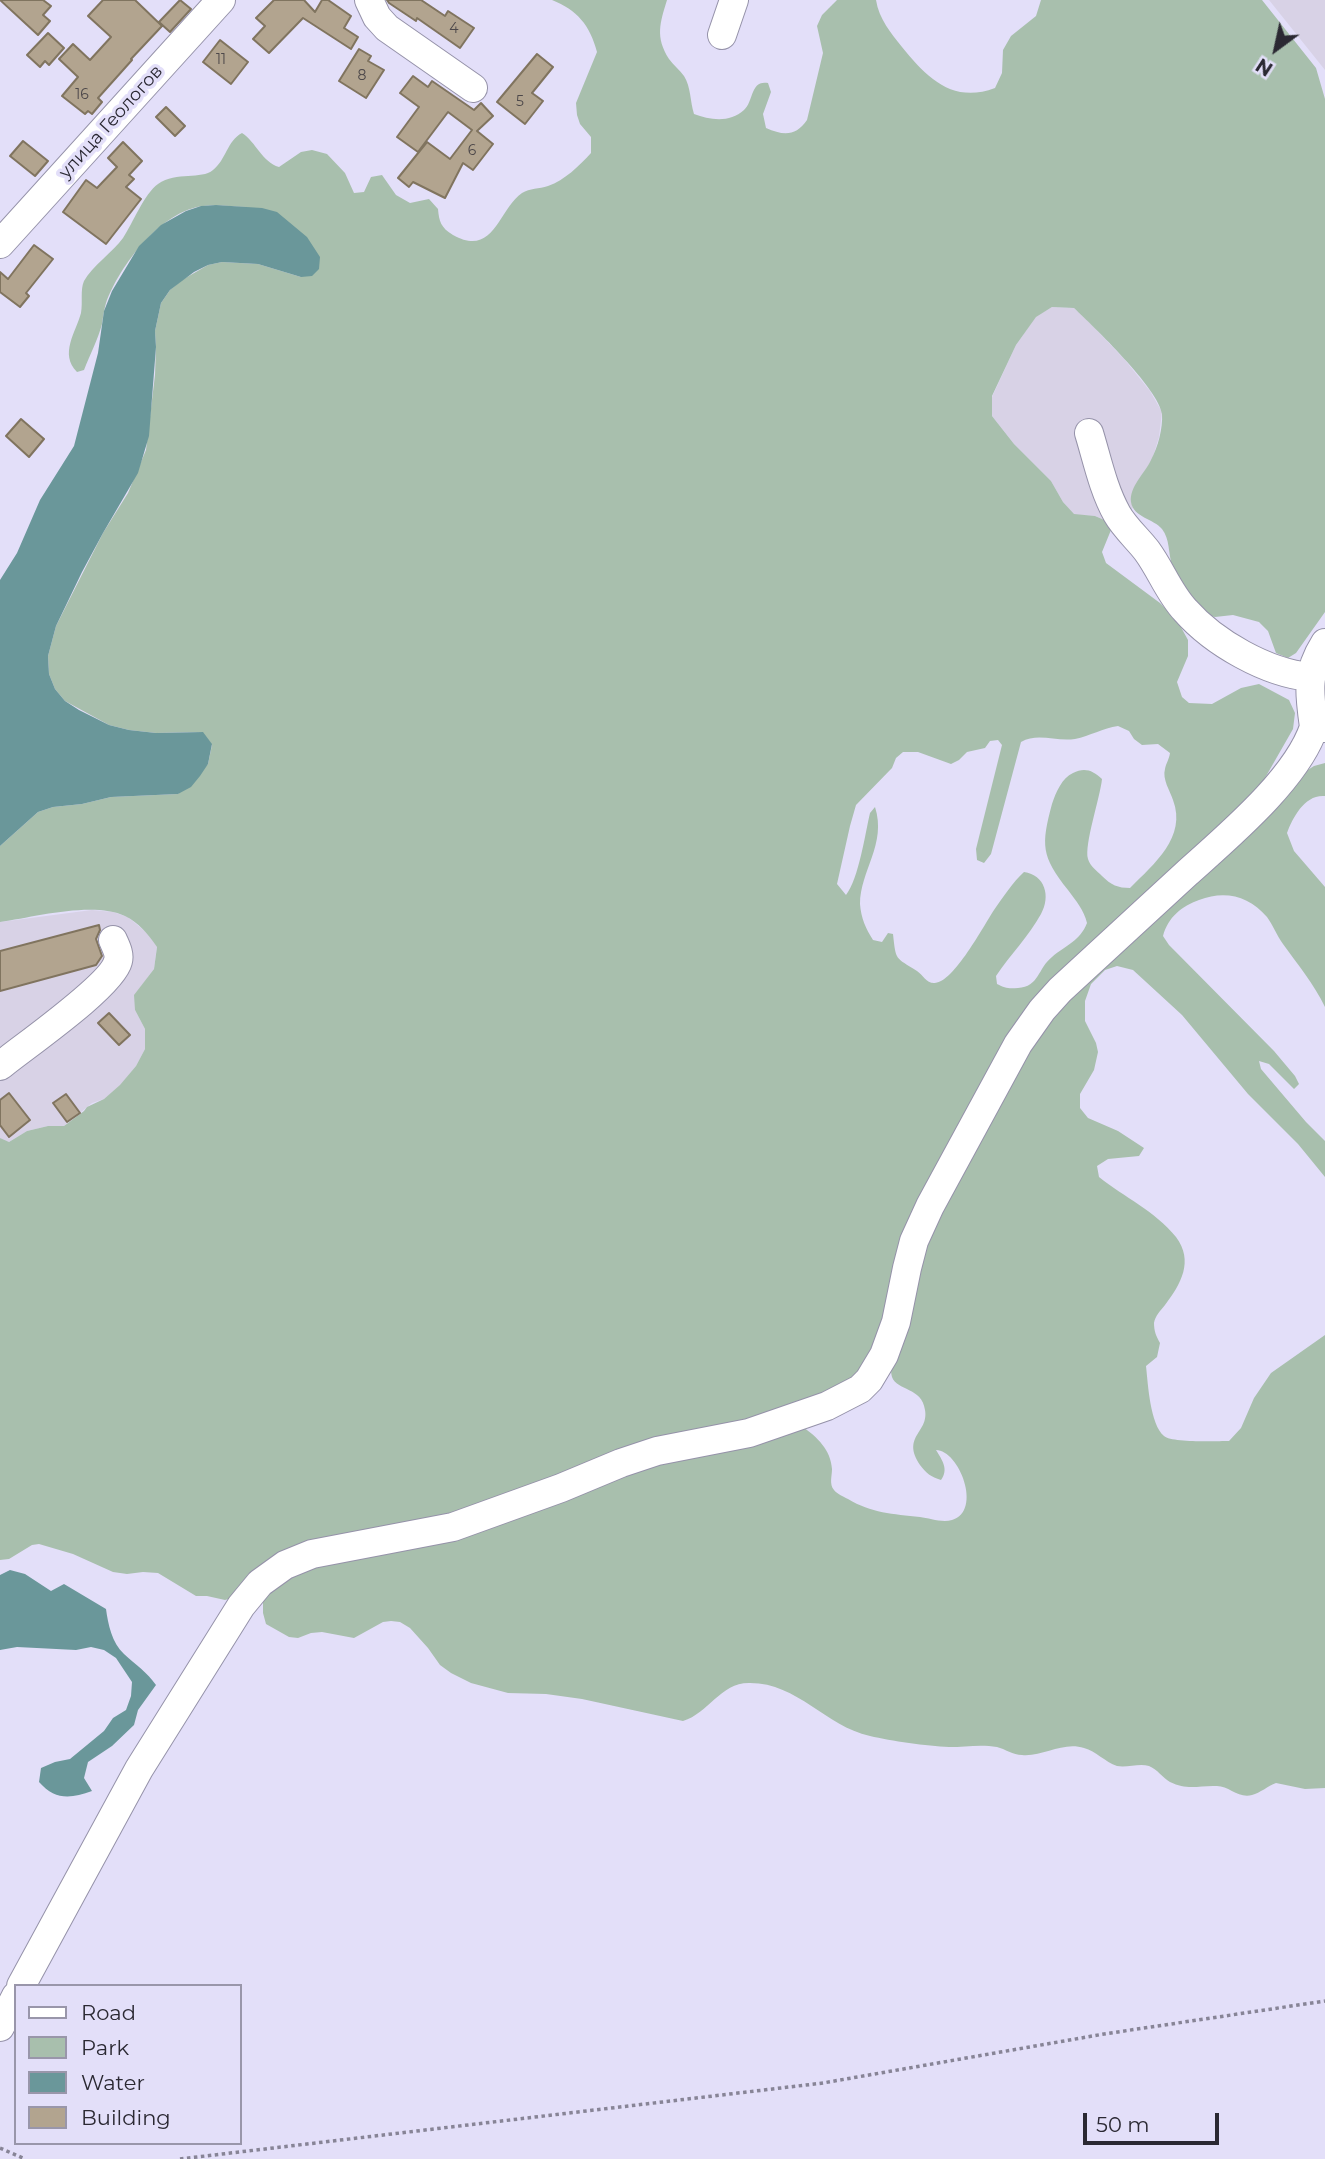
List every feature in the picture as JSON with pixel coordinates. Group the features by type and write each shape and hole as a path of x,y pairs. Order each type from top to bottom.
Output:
{"street":[{"name":"улица Геологов","path":"0,244 221,0"},
{"path":"369,0 377,17 387,28 473,88"},
{"path":"722,36 734,0"},
{"path":"1089,433 1117,514 1149,553 1185,611 1223,642 1260,663 1277,671 1310,677"},
{"path":"22,1984 139,1769 241,1606 260,1583 285,1565 312,1554 453,1527 656,1451 749,1433 804,1415 849,1395 869,1380 884,1355 896,1322 914,1241 930,1206 1018,1044 1060,990 1230,834 1269,795 1302,753 1320,727 1310,700 1310,677 1315,659 1325,643"},
{"path":"0,1066 72,1011 110,974 119,957 113,940"},
{"path":"0,2027 14,2000"}],"path":[{"path":"180,2159 823,2083 1104,2034 1325,2001"},
{"path":"0,2148 24,2159"}],"shaded area":[{"path":"1269,0 1325,0 1325,70"},
{"path":"1052,307 1074,308 1089,322 1125,360 1150,391 1162,412 1159,437 1152,460 1131,501 1133,508 1109,522 1095,516 1074,515 1051,481 1014,444 992,416 992,397 1016,345 1036,316"},
{"path":"92,910 128,917 147,933 157,946 154,969 135,995 135,1010 145,1029 145,1049 120,1086 104,1099 92,1103 64,1126 48,1126 27,1131 9,1142 3,1141 0,1138 0,922"}],"green space":[{"path":"552,0 667,0 660,37 669,59 686,80 694,114 713,119 733,117 744,110 758,85 768,83 771,92 763,114 766,128 784,133 794,132 807,120 823,53 817,26 822,15 837,0 876,0 886,25 921,69 942,85 966,93 995,88 1002,73 1003,50 1011,36 1036,16 1041,0 1262,0 1316,68 1325,99 1325,612 1296,653 1288,658 1276,653 1268,631 1259,622 1233,615 1215,617 1197,612 1174,571 1165,533 1136,511 1131,502 1132,491 1151,460 1160,437 1162,414 1158,403 1124,358 1074,308 1052,307 1036,317 1016,345 992,396 992,416 1014,444 1051,481 1063,502 1074,514 1095,516 1109,522 1111,530 1102,552 1106,563 1160,603 1177,620 1188,640 1188,656 1177,682 1182,697 1189,703 1212,704 1241,688 1259,684 1289,700 1295,713 1293,729 1257,792 1325,763 1325,796 1318,796 1306,803 1296,814 1287,833 1294,851 1325,887 1325,1007 1267,917 1244,900 1218,895 1193,902 1172,918 1163,936 1295,1076 1299,1084 1294,1089 1269,1064 1259,1061 1261,1069 1325,1141 1325,1177 1298,1144 1248,1094 1182,1015 1133,970 1117,966 1105,970 1091,984 1085,1001 1085,1021 1098,1052 1094,1070 1080,1094 1080,1108 1088,1118 1118,1131 1144,1148 1139,1156 1108,1159 1097,1166 1099,1177 1159,1219 1176,1237 1184,1255 1185,1264 1180,1281 1154,1323 1160,1343 1157,1357 1146,1366 1153,1413 1164,1436 1185,1441 1229,1441 1241,1428 1254,1398 1271,1373 1325,1335 1325,1788 1305,1789 1276,1783 1247,1796 1221,1787 1176,1785 1149,1766 1117,1766 1088,1749 1076,1746 1022,1755 991,1746 949,1747 888,1740 839,1724 783,1690 750,1683 731,1687 700,1712 683,1721 582,1699 508,1693 471,1683 451,1673 440,1665 410,1628 400,1622 383,1622 354,1638 322,1632 298,1638 289,1637 266,1624 263,1598 225,1600 196,1596 158,1573 113,1572 73,1554 39,1544 32,1545 9,1559 0,1560 0,1138 9,1142 27,1131 48,1126 64,1126 87,1107 104,1099 136,1066 145,1049 145,1029 135,1010 134,995 154,969 157,947 134,922 112,912 81,910 0,922 0,846 38,812 111,797 178,794 208,764 212,745 202,732 156,733 129,730 109,725 65,701 55,689 49,674 48,656 56,626 103,533 128,493 146,450 155,375 155,331 161,303 170,290 182,280 208,265 222,262 258,264 301,277 247,207 208,205 187,210 172,218 144,242 121,273 106,303 100,330 84,370 77,372 69,358 69,350 81,313 84,281 123,238 143,202 158,184 165,180 202,175 213,170 233,141 242,133 268,161 279,167 301,152 312,150 327,154 345,173 354,193 364,192 371,177 382,175 396,195 410,203 429,199 438,209 443,227 453,235 478,241 487,236 522,193 560,180 577,168 591,153 591,137 580,124 576,103 597,52 591,34 581,20 569,9","holes":["1118,726 1129,731 1142,745 1158,744 1170,753 1164,773 1176,813 1176,826 1172,838 1158,859 1130,888 1118,887 1105,879 1088,859 1090,833 1102,779 1085,770 1077,771 1066,778 1052,804 1046,830 1046,850 1053,868 1084,914 1087,923 1077,939 1047,961 1034,981 1025,987 1007,988 997,984 996,976 1031,930 1046,900 1041,882 1037,877 1024,872 994,910 959,964 942,981 929,982 901,960 896,954 893,934 888,933 882,942 873,940 864,923 860,904 878,833 875,807 870,813 858,867 846,895 837,884 856,805 892,768 896,758 903,752 918,752 951,764 967,752 985,748 990,741 998,740 1002,745 976,849 977,860 984,863 991,854 1021,742 1041,737 1075,739","891,1366 895,1381 915,1393 923,1403 925,1418 913,1447 920,1465 934,1478 941,1480 945,1468 936,1450 945,1453 953,1460 964,1482 966,1505 961,1514 952,1520 940,1521 882,1512 857,1504 839,1494 832,1485 831,1462 826,1450 803,1427"]}],"water":[{"path":"216,205 262,208 277,212 307,237 320,257 319,269 312,276 301,277 258,264 222,262 194,272 170,290 161,303 155,331 149,436 138,473 82,572 56,626 48,656 49,674 55,689 65,701 109,725 129,730 156,733 203,732 212,744 208,764 191,787 178,794 111,797 38,812 0,846 0,580 17,553 40,500 74,446 98,353 104,311 112,291 139,246 161,225 186,211"},
{"path":"10,1570 25,1574 51,1591 64,1584 106,1609 116,1644 156,1685 138,1710 134,1725 112,1746 88,1762 84,1778 92,1791 77,1796 57,1795 45,1788 39,1782 41,1768 70,1759 104,1731 113,1718 126,1710 132,1682 116,1658 104,1650 91,1647 76,1650 17,1647 0,1650 0,1575"}],"building":[{"path":"0,0 43,0 51,6 43,15 50,21 38,35"},
{"path":"103,0 135,0 162,26 98,98 102,102 92,114 88,111 85,114 62,96 78,77 59,59 73,44 90,60 111,37 88,16"},
{"path":"180,0 191,9 170,32 159,22"},
{"path":"274,0 304,0 315,12 322,0 328,0 351,16 344,28 358,37 351,49 303,18 269,53 253,39 265,26 256,18"},
{"path":"387,0 421,0 445,16 448,11 474,28 460,48"},
{"path":"48,33 64,48 49,65 45,61 40,67 27,55"},
{"path":"220,40 248,62 231,84 203,62"},
{"path":"359,49 371,56 368,61 384,70 366,98 339,81"},
{"path":"537,54 553,67 532,93 543,101 525,124 497,102"},
{"path":"413,76 428,87 432,81 474,110 481,103 493,116 477,131 493,144 473,170 463,163 445,198 413,182 409,187 398,178 427,142 450,159 472,130 448,112 418,152 397,137 419,107 400,93"},
{"path":"166,107 185,126 175,136 156,117"},
{"path":"23,141 48,161 35,176 10,156"},
{"path":"123,142 142,161 129,175 134,179 126,187 141,199 106,244 63,212 86,180 97,188 117,167 108,158"},
{"path":"34,245 53,259 26,293 29,296 20,307 0,292 0,272 8,279"},
{"path":"21,419 44,439 29,457 6,436"},
{"path":"99,925 96,939 102,956 96,965 0,991 0,951"},
{"path":"109,1013 130,1035 119,1045 98,1023"},
{"path":"9,1093 30,1120 9,1137 0,1125 0,1100"},
{"path":"66,1094 80,1113 67,1122 53,1103"}]}
